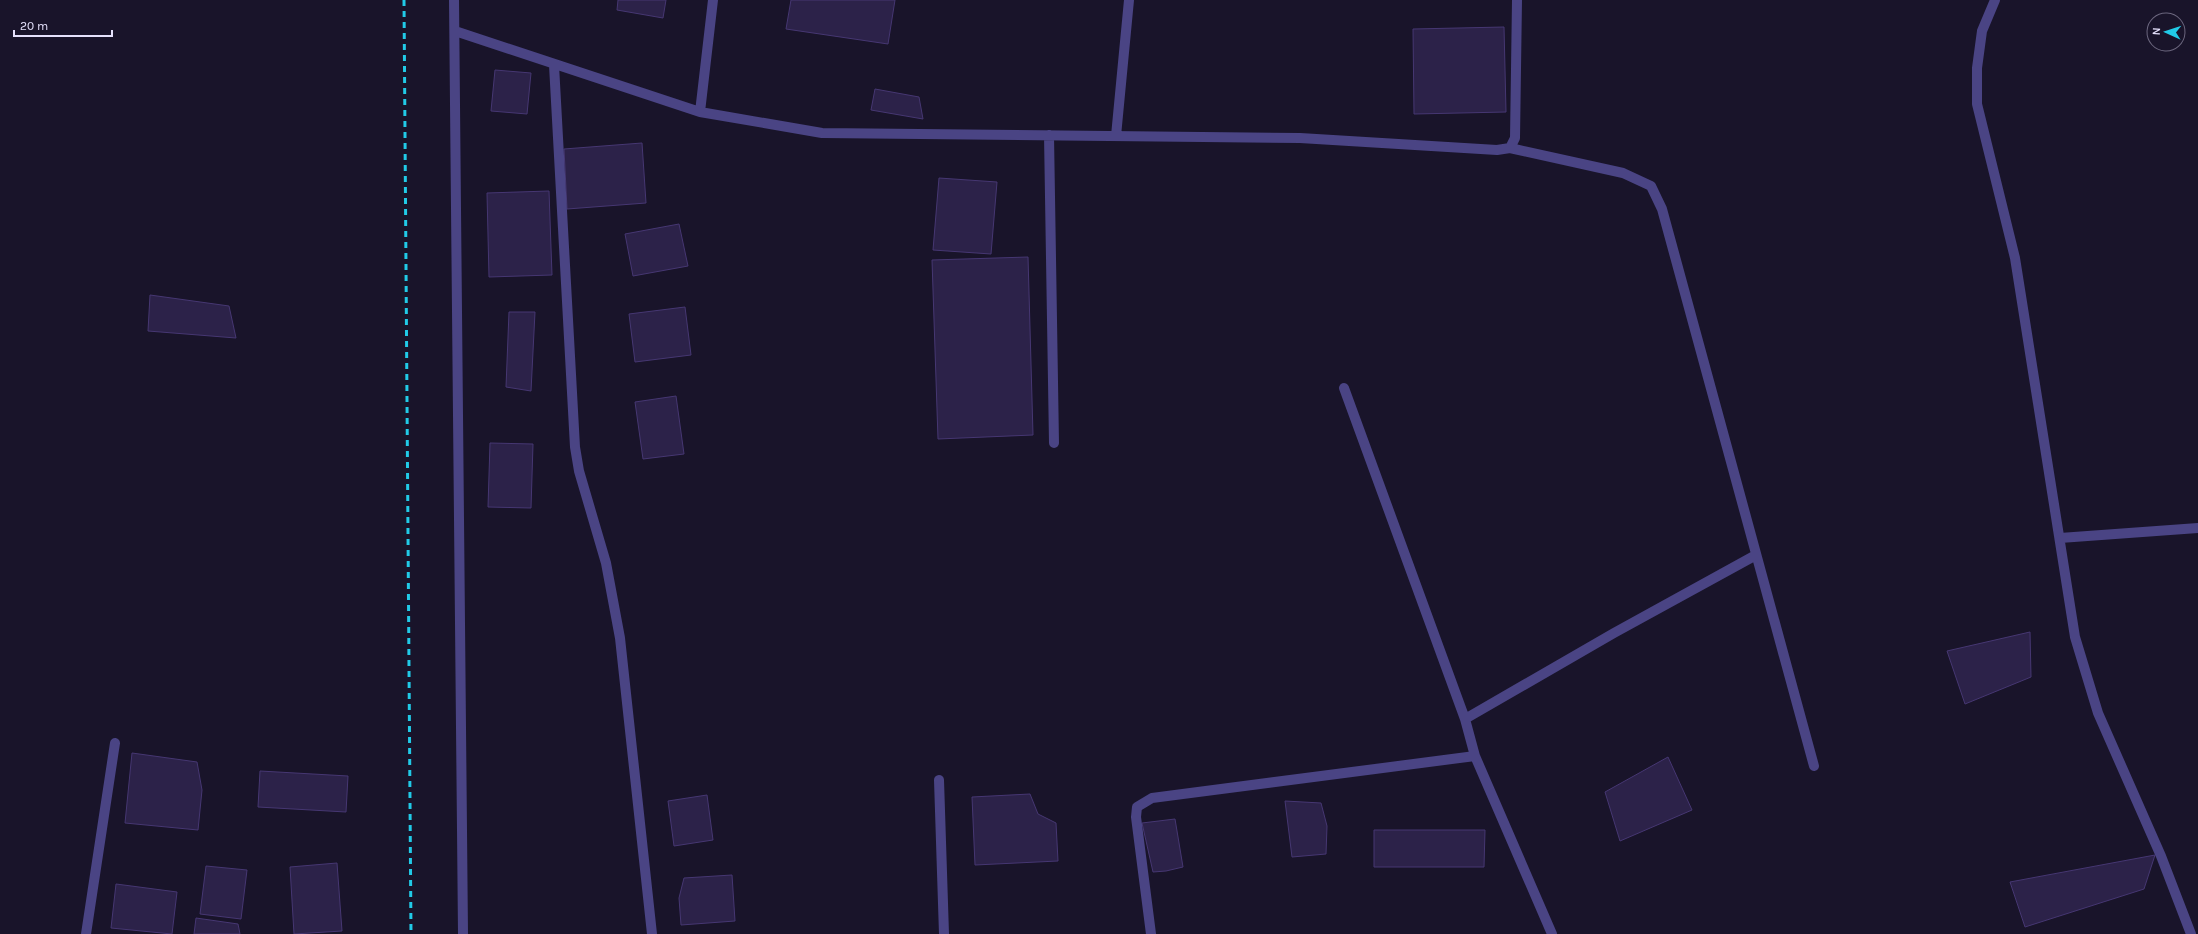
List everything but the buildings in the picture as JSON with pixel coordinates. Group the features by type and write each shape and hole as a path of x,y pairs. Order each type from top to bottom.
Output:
{"street":[{"path":"454,0 463,934"},
{"path":"700,112 713,0"},
{"path":"1116,136 1129,0"},
{"path":"1510,148 1515,138 1517,0"},
{"path":"1994,0 1982,31 1977,68 1977,104 2015,258 2060,538 2074,637 2098,713 2161,856 2192,934"},
{"path":"455,31 554,65 700,112 822,132 1300,138 1497,150 1510,148 1623,173 1651,186 1662,209 1814,766"},
{"path":"554,65 575,447 579,471 606,563 620,638 652,934"},
{"path":"1049,135 1054,443"},
{"path":"1344,388 1465,719 1475,756 1552,934"},
{"path":"2060,538 2198,528"},
{"path":"1465,719 1614,633 1756,555"},
{"path":"86,934 115,743"},
{"path":"1151,934 1136,817 1137,807 1146,801 1160,797 1475,756"},
{"path":"939,780 944,934"}],"railway":[{"path":"404,0 411,934"}]}
